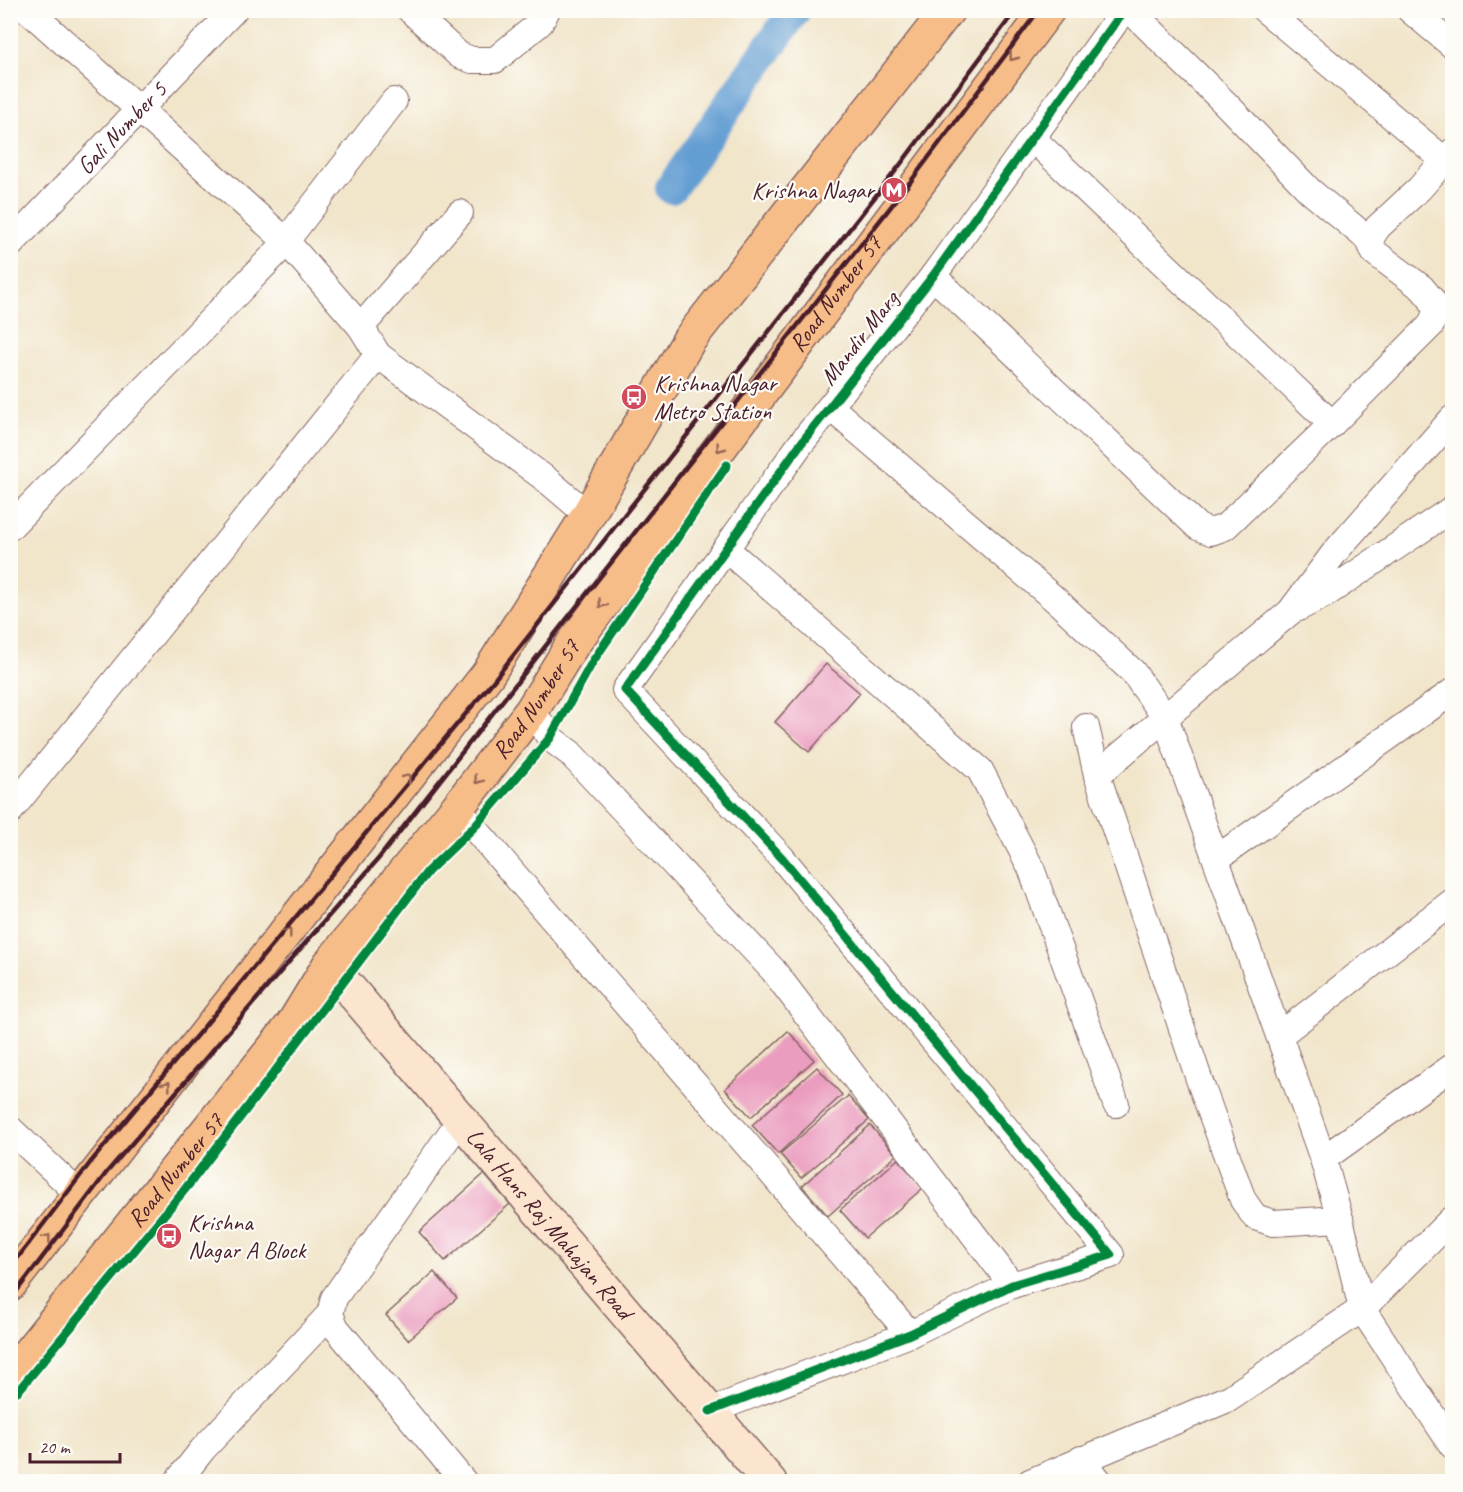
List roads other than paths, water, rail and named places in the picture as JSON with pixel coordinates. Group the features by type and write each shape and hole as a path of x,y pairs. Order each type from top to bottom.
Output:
{"main road":[{"path":"10,1284 488,674 588,515 689,340 948,10"},
{"name":"Road Number 57","path":"10,1376 293,1024 329,965 457,808 532,710 572,645 1048,10"}],"street":[{"path":"28,10 286,241 361,327 384,359 547,480 588,515"},
{"name":"Gali Number 5","path":"10,245 234,10"},
{"path":"410,10 459,55 472,60 495,60 540,23 547,10"},
{"name":"Mandir Marg","path":"1012,1285 1112,1255 782,858 625,690 799,446 933,276 1124,10"},
{"path":"933,276 1198,528 1211,532 1225,526 1431,325 1436,312 1432,300 1422,288 1374,252 1368,240 1310,191 1130,10"},
{"path":"1265,10 1448,156 1368,240"},
{"path":"1410,10 1452,45"},
{"path":"10,527 286,241 394,101"},
{"path":"1032,138 1332,424"},
{"path":"361,327 460,213"},
{"path":"10,811 384,359"},
{"path":"830,406 1058,602 1133,672 1165,717 1323,1159 1362,1309 1452,1445"},
{"path":"1097,775 1290,612 1335,552 1452,419"},
{"path":"1290,612 1326,594 1452,509"},
{"path":"726,549 981,770 1031,868 1116,1104"},
{"path":"1216,859 1452,692"},
{"path":"532,710 550,738 570,753 772,970 1012,1285 910,1334 710,1411"},
{"path":"1086,727 1097,775 1201,1085 1243,1200 1255,1217 1273,1223 1340,1219"},
{"path":"457,808 910,1334"},
{"path":"1280,1035 1452,902"},
{"name":"Lala Hans Raj Mahajan Road","path":"329,965 770,1482"},
{"path":"1323,1159 1452,1067"},
{"path":"177,1482 203,1449 330,1314 334,1298 461,1119"},
{"path":"10,1129 80,1195"},
{"path":"1030,1482 1230,1398 1362,1309 1452,1219"},
{"path":"330,1314 336,1328 464,1482"},
{"path":"1081,1459 1100,1482"}],"waterway":[{"path":"671,188 795,10"}],"railway":[{"path":"10,1268 90,1163 494,680 897,169 1016,10"},
{"path":"10,1300 107,1172 379,858 911,181 1039,10"}],"place":[{"name":"Krishna Nagar","path":"894,190"},
{"name":"Krishna Nagar Metro Station","path":"634,397"},
{"name":"Krishna Nagar A Block","path":"169,1236"}]}
